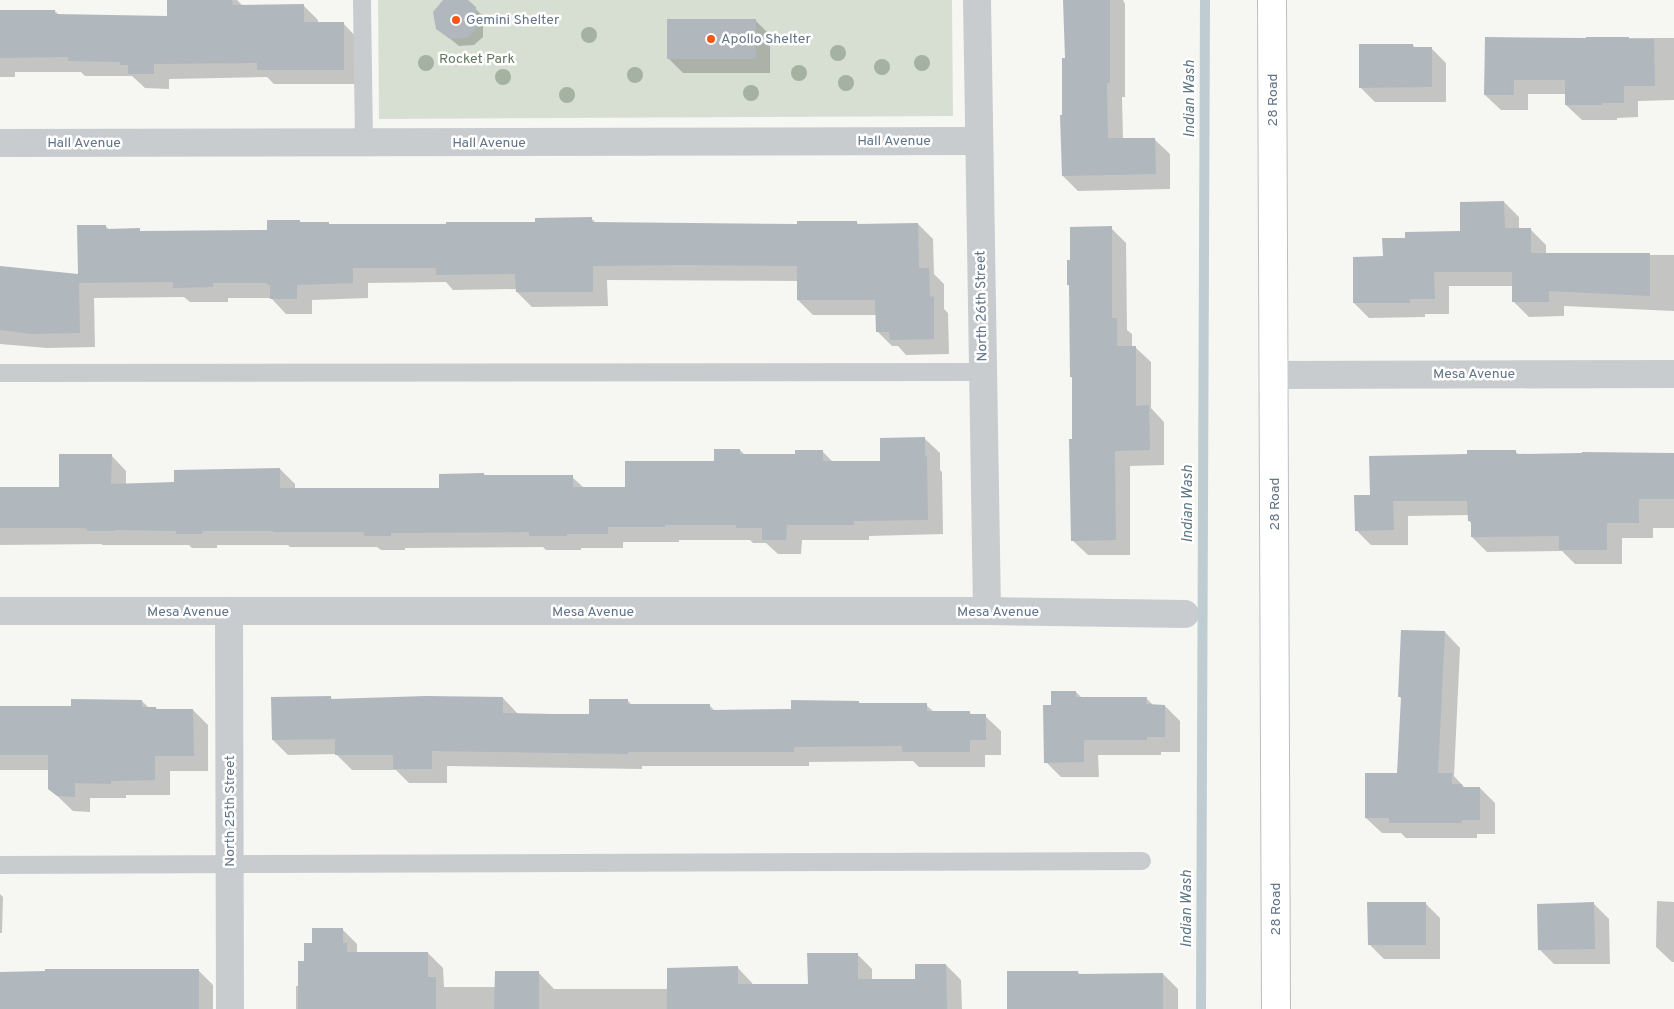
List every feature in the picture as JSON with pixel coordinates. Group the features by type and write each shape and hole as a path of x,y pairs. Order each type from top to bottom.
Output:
{"main road":[{"name":"28 Road","path":"1272,0 1276,1009"}],"street":[{"name":"North 26th Street","path":"977,0 987,611"},
{"name":"Hall Avenue","path":"0,144 978,141"},
{"name":"Mesa Avenue","path":"1274,375 1674,374"},
{"name":"Mesa Avenue","path":"0,611 987,611 1185,614"},
{"name":"North 25th Street","path":"229,612 230,1009"}],"lane":[{"path":"362,0 364,143"},
{"path":"0,373 983,372"},
{"path":"0,865 1142,861"}],"green space":[{"name":"Rocket Park","path":"378,0 952,0 953,116 379,119"}],"building":[{"path":"167,0 232,0 233,5 304,4 304,22 344,22 344,70 257,70 257,63 154,64 154,74 128,74 128,65 120,65 120,62 68,61 68,57 0,58 0,10 55,10 55,14 167,16"},
{"name":"Gemini Shelter","path":"443,0 468,0 476,7 476,29 467,38 450,39 436,29 433,12"},
{"path":"1063,0 1110,0 1110,83 1107,83 1108,138 1155,138 1156,174 1062,176 1060,115 1062,115 1062,58 1065,58"},
{"name":"Apollo Shelter","path":"667,19 756,19 756,59 667,59"},
{"path":"1485,37 1629,37 1629,39 1654,39 1655,86 1624,86 1624,103 1602,103 1602,105 1565,105 1565,80 1514,80 1514,95 1484,95"},
{"path":"1359,44 1413,44 1413,47 1432,47 1432,87 1359,88"},
{"path":"1504,201 1505,228 1531,228 1531,253 1650,253 1650,296 1549,291 1549,302 1512,302 1512,272 1434,272 1435,299 1410,299 1410,303 1353,303 1353,257 1383,256 1382,238 1405,238 1405,232 1460,231 1460,202"},
{"path":"592,217 592,222 797,224 797,221 857,221 857,224 918,223 919,268 929,268 930,297 934,296 934,339 890,340 889,332 876,332 875,300 797,300 797,266 593,266 593,292 516,292 515,274 436,275 436,268 353,268 353,283 297,285 297,299 270,299 270,285 267,285 267,283 213,283 213,287 173,288 173,282 79,283 80,333 32,334 0,330 0,266 78,274 77,225 106,225 106,229 140,228 140,231 267,230 267,220 300,220 300,222 329,222 329,224 446,224 446,222 535,222 535,218"},
{"path":"1112,226 1112,318 1117,318 1117,346 1136,346 1136,406 1149,405 1150,450 1115,451 1116,540 1071,541 1069,439 1072,439 1072,377 1070,377 1069,285 1067,285 1067,260 1070,260 1070,227"},
{"path":"925,437 928,520 854,521 854,525 787,525 786,540 762,540 762,528 736,528 736,525 608,527 608,534 567,534 567,536 529,536 529,532 391,533 391,536 364,536 364,532 273,531 202,531 202,534 176,534 176,531 87,531 87,529 83,528 0,528 0,487 59,487 59,454 112,454 111,484 174,482 174,470 280,468 280,488 439,488 439,474 484,473 484,475 573,475 573,487 625,487 625,461 714,461 714,449 740,449 740,454 795,454 795,450 823,450 823,461 880,461 880,438"},
{"path":"1467,450 1516,450 1516,454 1582,452 1674,453 1674,499 1639,499 1639,523 1607,523 1607,550 1559,550 1559,536 1471,537 1471,521 1468,521 1467,501 1393,501 1394,530 1355,531 1354,495 1370,495 1369,456 1467,454"},
{"path":"1401,630 1445,631 1438,773 1452,773 1452,784 1462,784 1462,787 1480,787 1480,820 1462,820 1462,823 1389,823 1389,818 1365,818 1365,773 1397,773 1401,697 1398,697"},
{"path":"1051,691 1076,691 1076,697 1147,697 1146,704 1165,705 1165,737 1147,737 1147,740 1084,740 1084,762 1044,763 1043,705 1051,705"},
{"path":"331,696 331,699 426,696 503,697 503,713 554,714 589,714 589,699 628,699 628,704 710,704 710,710 791,709 791,700 927,703 927,711 970,711 970,714 986,714 986,740 970,740 970,752 902,752 902,746 794,747 794,752 628,752 628,754 432,751 432,769 393,769 393,755 335,755 335,739 272,740 271,697"},
{"path":"71,699 142,700 142,707 193,709 194,756 155,756 155,780 111,781 111,784 75,783 75,797 57,796 48,789 48,755 0,755 0,706 71,706"},
{"path":"1367,902 1426,902 1426,945 1368,945"},
{"path":"1594,902 1595,949 1538,950 1537,904"},
{"path":"312,928 343,928 343,943 347,943 347,952 428,952 428,977 436,977 436,1009 298,1009 298,961 304,961 304,943 312,943"},
{"path":"807,953 858,953 858,979 915,979 915,964 946,964 947,1009 667,1009 667,968 738,966 738,984 808,984"},
{"path":"45,969 199,969 199,1009 0,1009 0,972 45,971"},
{"path":"495,971 539,971 539,1009 494,1009"},
{"path":"1007,971 1078,971 1078,974 1163,973 1163,1009 1007,1009"}],"waterway":[{"name":"Indian Wash","path":"1201,1009 1205,0"}],"place":[{"name":"Gemini Shelter","path":"456,20"},
{"name":"Apollo Shelter","path":"711,39"}]}
